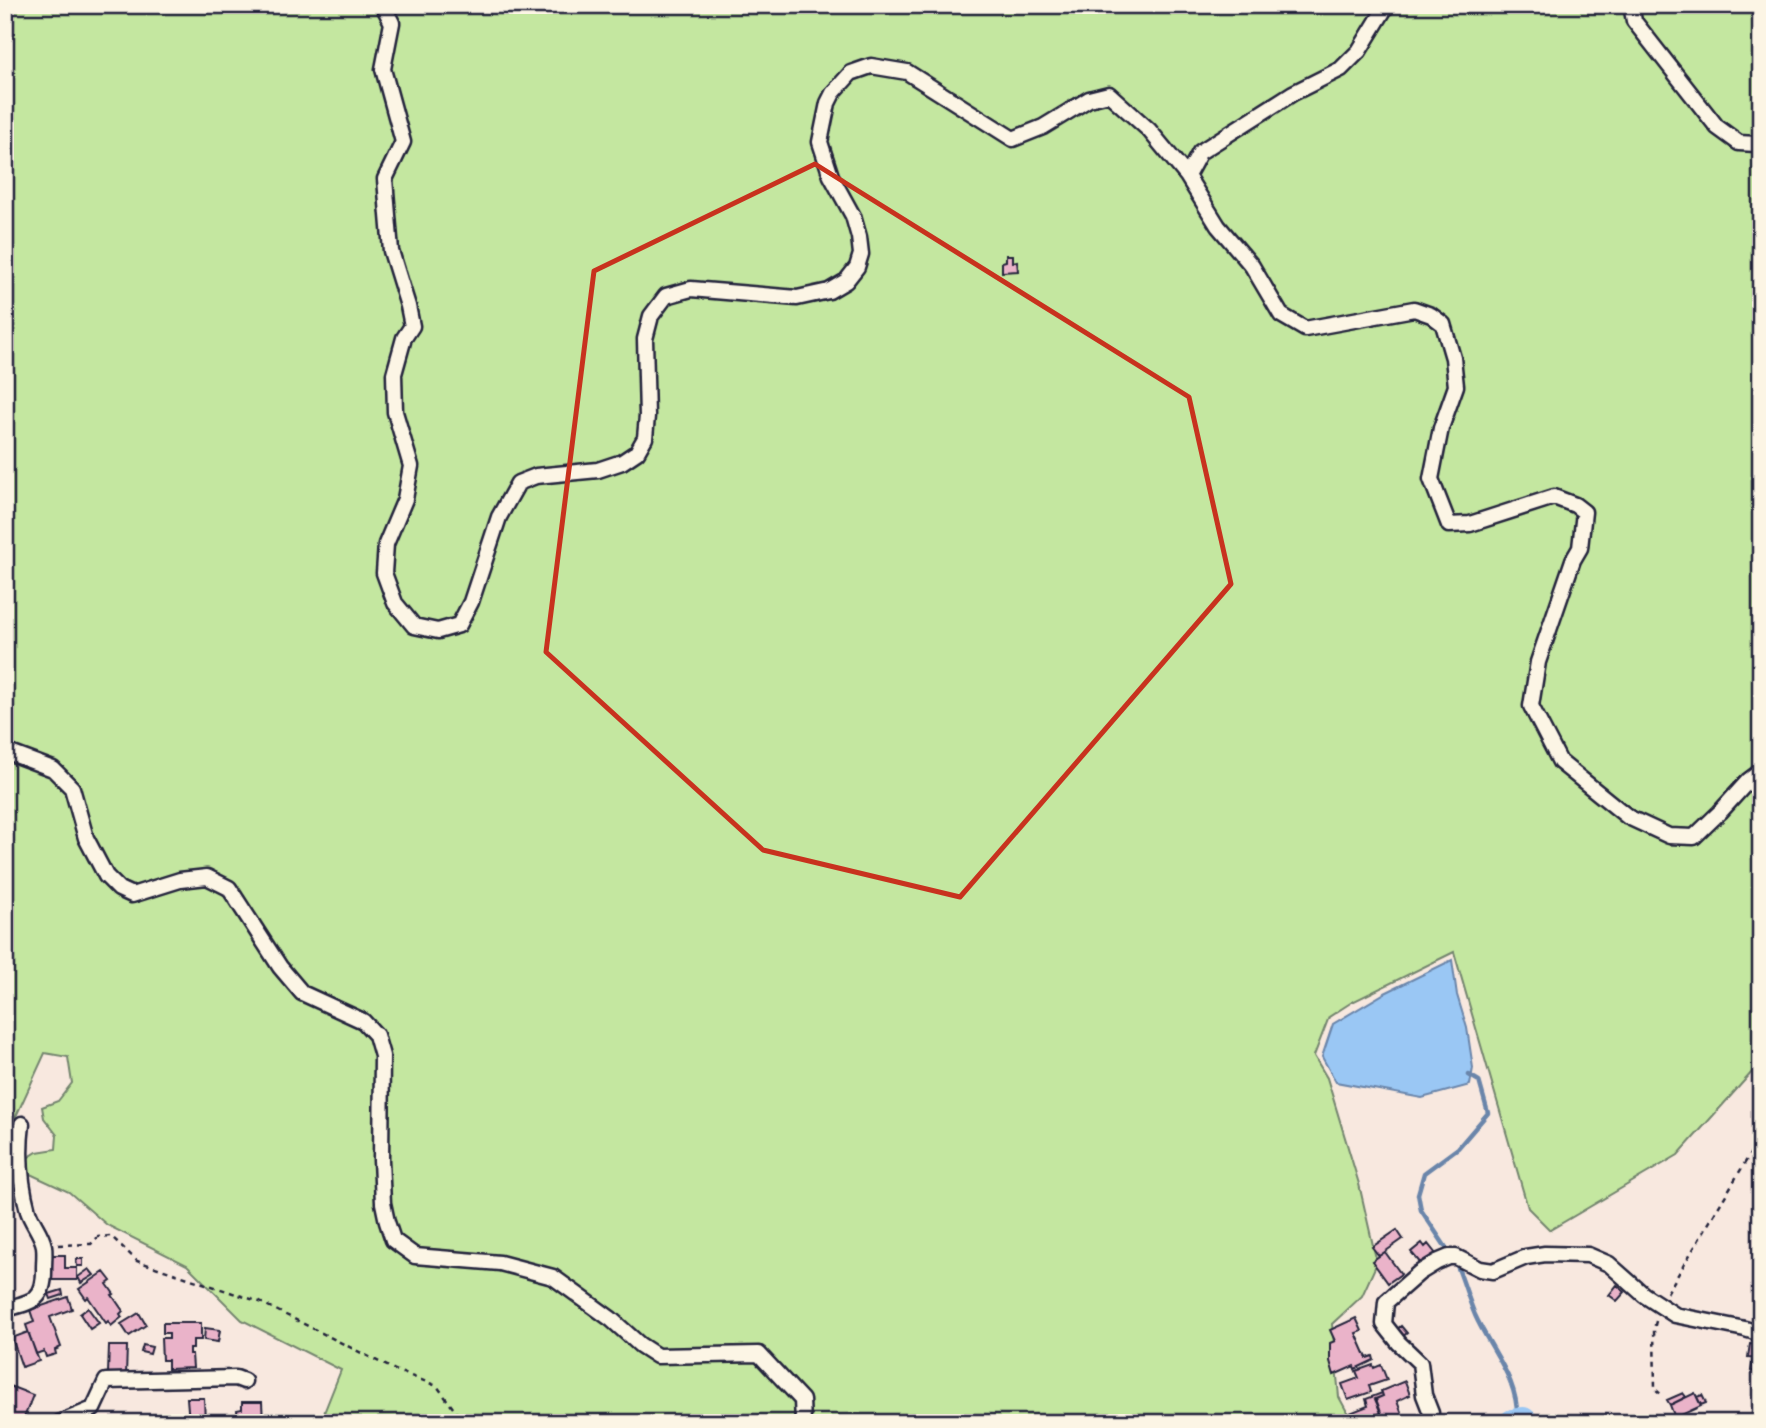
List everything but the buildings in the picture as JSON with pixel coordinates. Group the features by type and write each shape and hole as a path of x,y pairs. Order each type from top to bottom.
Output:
{"street":[{"path":"383,5 392,23 383,69 403,142 385,179 387,211 391,251 412,326 404,338 394,374 395,412 411,466 405,499 386,544 384,573 395,603 414,626 438,631 459,625 471,602 499,517 518,483 536,476 597,470 622,462 636,452 645,438 647,416 645,339 651,316 666,296 691,289 797,298 829,291 846,281 857,267 861,254 859,237 853,216 831,176 820,142 828,103 833,93 851,73 872,66 907,72 1013,139 1043,127 1089,99 1109,94 1149,130 1186,176 1217,226 1252,266 1281,314 1305,329 1414,309 1431,315 1443,324 1453,358 1456,386 1441,428 1431,478 1449,526 1470,524 1554,497 1575,505 1584,512 1580,548 1573,560 1538,662 1531,706 1560,762 1628,817 1669,836 1694,837 1761,771"},
{"path":"1186,176 1199,152 1293,93 1340,69 1359,51 1387,5"},
{"path":"1631,5 1634,21 1717,127 1739,143 1756,144 1761,140"},
{"path":"5,751 53,769 72,788 86,838 106,876 119,889 132,895 180,880 207,877 229,888 280,967 302,993 363,1021 376,1035 382,1056 383,1203 393,1240 415,1256 500,1263 553,1277 657,1356 759,1354 802,1400 803,1423"},
{"path":"5,1309 28,1304 38,1297 44,1284 44,1245 29,1214 19,1171 22,1124"},
{"path":"1431,1423 1420,1363 1384,1324 1387,1302 1419,1273 1452,1257 1480,1269 1493,1271 1526,1257 1545,1254 1588,1255 1609,1264 1644,1294 1675,1315 1761,1334"},
{"path":"59,1423 93,1409 106,1381 236,1378 244,1381"}],"path":[{"path":"1662,1395 1655,1389 1654,1329 1660,1305 1761,1136"},
{"path":"44,1245 91,1244 98,1237 111,1236 137,1261 260,1302 396,1370 437,1386 464,1423"}],"highlighted area":[{"path":"815,164 1189,397 1231,584 960,897 763,850 546,652 594,271"}],"green space":[{"path":"5,5 1761,5 1761,1062 1678,1155 1550,1230 1528,1208 1454,952 1352,1002 1329,1017 1314,1056 1327,1078 1359,1184 1377,1263 1362,1296 1332,1324 1339,1397 1353,1423 320,1423 341,1370 242,1320 187,1265 107,1225 69,1192 28,1173 26,1159 37,1152 56,1149 57,1135 44,1118 42,1107 58,1101 72,1083 68,1057 45,1053 13,1123 5,1122"}],"water":[{"path":"1452,960 1473,1068 1470,1085 1422,1098 1336,1082 1322,1057 1333,1024 1385,993"}],"waterway":[{"path":"1449,1252 1421,1210 1418,1194 1424,1173 1458,1148 1488,1113 1479,1081 1469,1075"},
{"path":"1456,1263 1475,1315 1509,1379 1517,1407 1517,1422"},
{"path":"1513,1423 1525,1423"}]}
